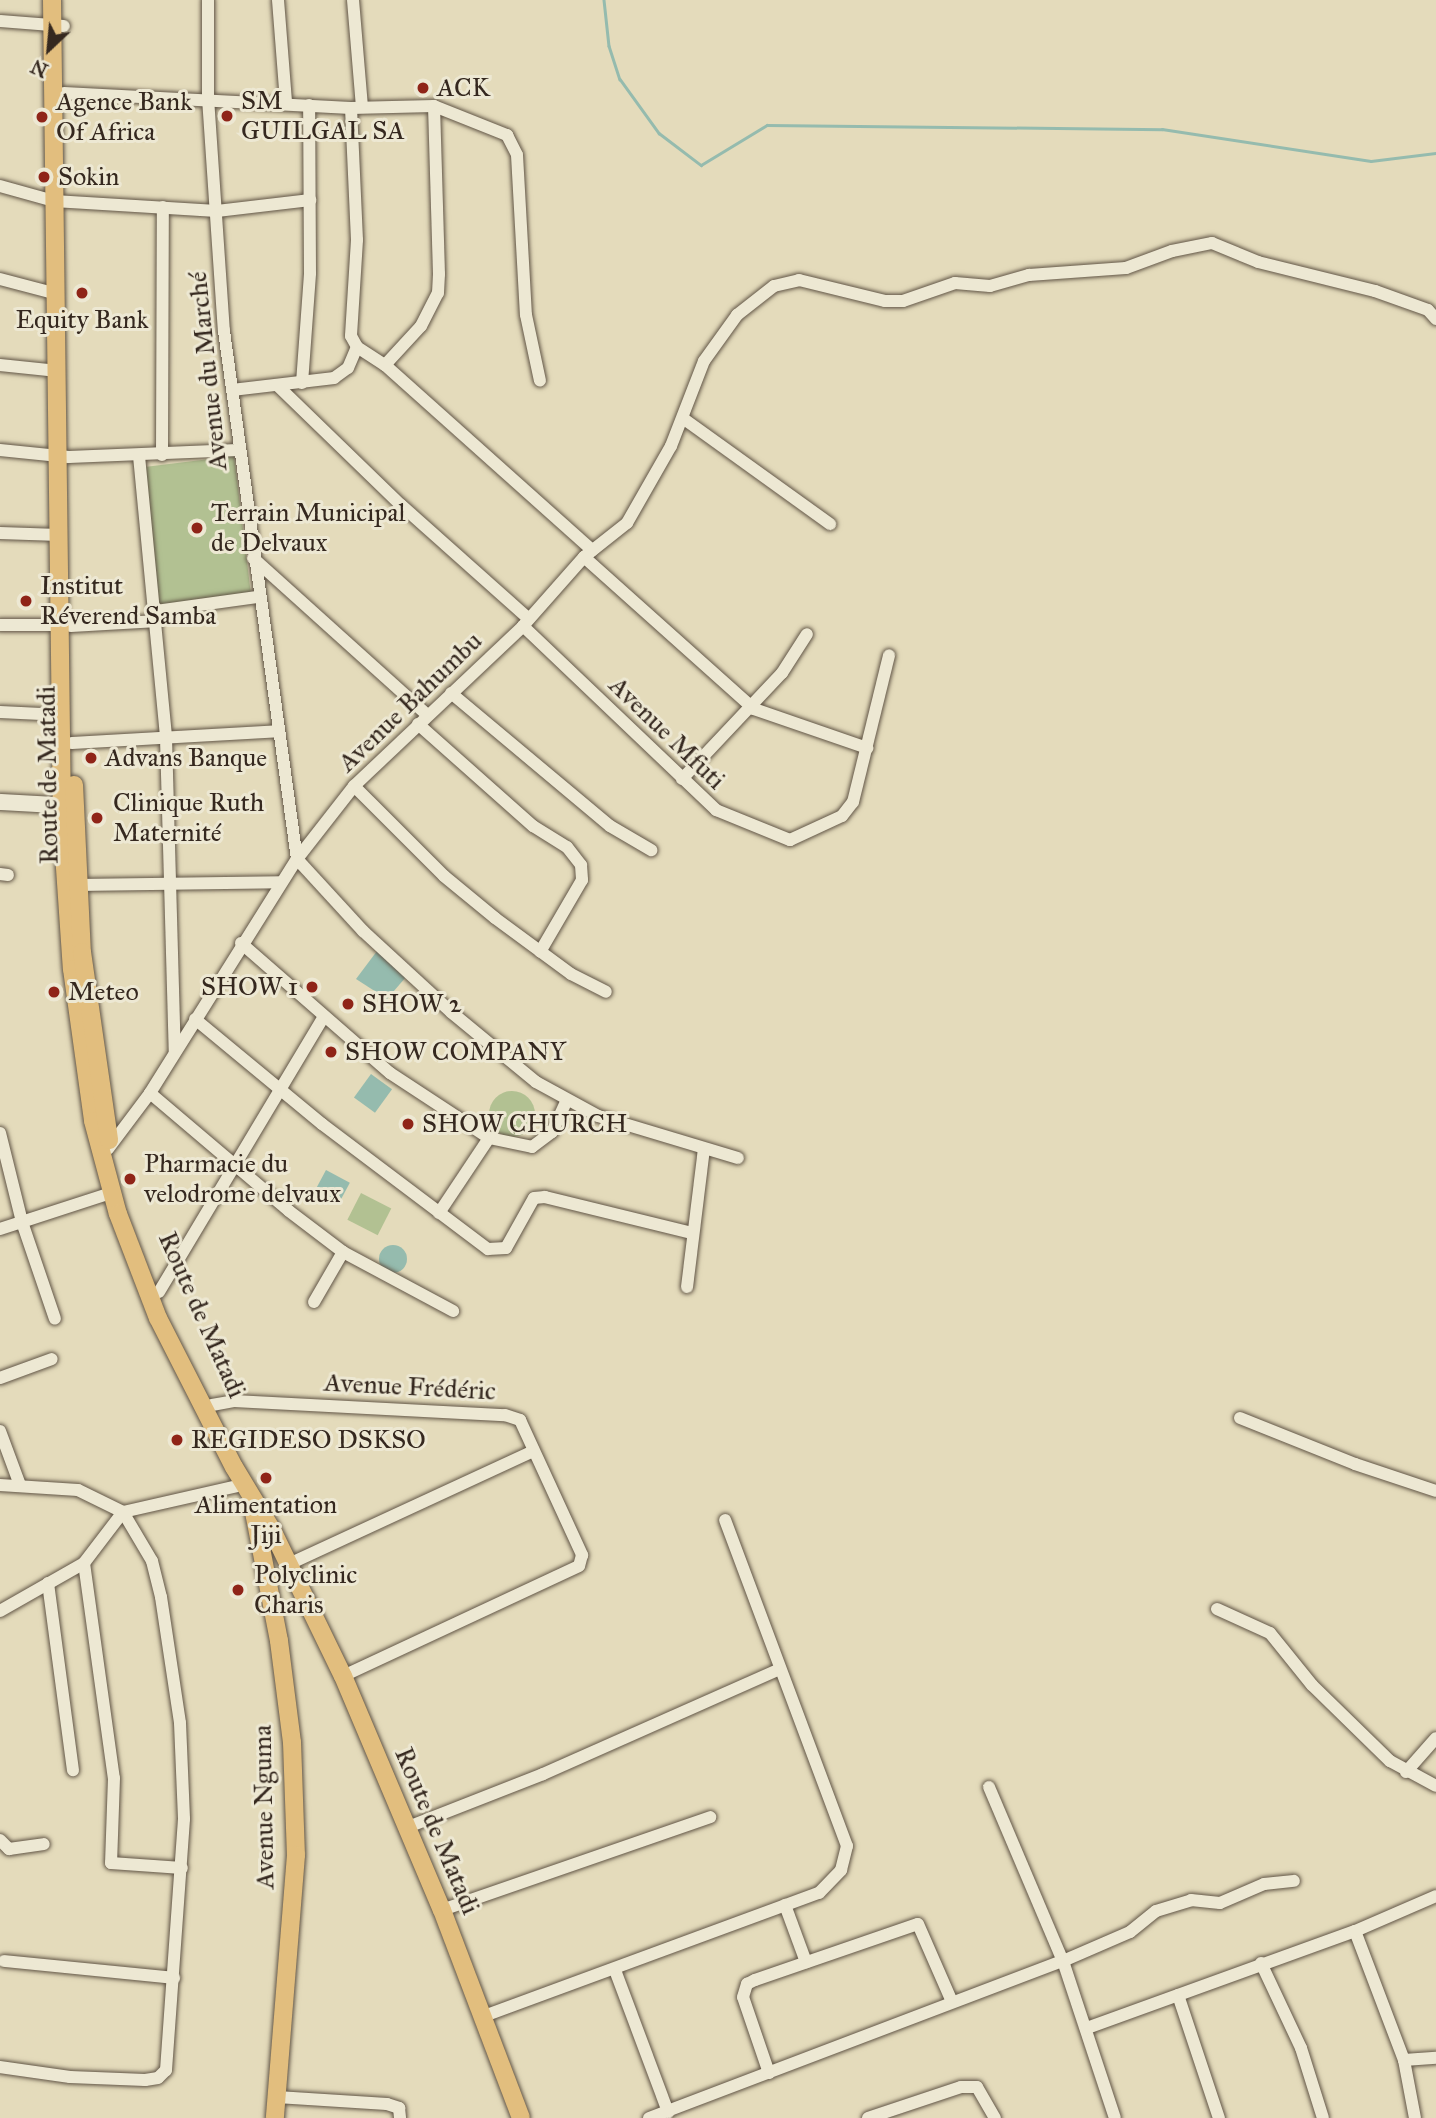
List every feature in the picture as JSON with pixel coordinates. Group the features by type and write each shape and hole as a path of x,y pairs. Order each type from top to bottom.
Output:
{"main road":[{"name":"Route de Matadi","path":"52,0 58,26 64,93 57,294 58,371 64,456 59,535 64,559"},
{"name":"Route de Matadi","path":"63,0 58,26 64,559 72,743 69,806 77,885 81,998"},
{"name":"Route de Matadi","path":"66,626 62,715 81,998 111,1193 163,1315 343,1675 442,1910 521,2118"},
{"name":"Route de Matadi","path":"106,1150 159,1292 163,1315 212,1405 247,1486"},
{"name":"Avenue Nguma","path":"247,1486 269,1587 292,1742 296,1855 275,2118"},
{"path":"269,1587 297,1581"}],"street":[{"name":"Avenue du Marché","path":"208,0 208,98 224,331 257,597 296,859"},
{"path":"278,0 286,102"},
{"path":"353,0 357,240 351,336 357,346 385,365 749,705 807,730 867,748 889,655"},
{"path":"0,21 58,26"},
{"path":"64,93 286,102 356,108 433,106 507,135 517,155 526,315 540,381"},
{"path":"303,383 310,200 309,105"},
{"path":"385,365 421,326 438,293 433,106"},
{"path":"0,186 60,201 217,211 310,200"},
{"path":"162,455 163,207"},
{"name":"Avenue Bahumbu","path":"106,1150 150,1093 241,943 296,859 354,786 526,623 588,553 627,523 684,419 704,362 737,315 785,280 858,292 886,301 904,301 955,283 990,286 1030,275 1126,268 1172,251 1212,243 1258,262 1375,291 1433,310"},
{"path":"0,279 57,294"},
{"path":"232,390 303,383 341,374 357,346"},
{"path":"0,365 58,371"},
{"name":"Avenue Mfuti","path":"278,386 526,623 716,810 777,837 798,838 848,809 862,780 867,748"},
{"path":"684,419 830,524"},
{"path":"0,450 64,456 139,456 238,450"},
{"path":"139,456 157,616 166,738 175,1052"},
{"path":"0,533 59,535"},
{"path":"253,558 533,827 567,847 581,865 582,880 540,952"},
{"path":"0,625 66,626 157,616 257,597"},
{"path":"682,779 782,673 807,634"},
{"path":"451,693 610,826 651,850"},
{"path":"0,712 62,715"},
{"path":"72,743 278,731"},
{"path":"354,786 444,876 540,952 606,992"},
{"path":"0,802 69,806"},
{"path":"296,859 363,931 451,1012 566,1101 704,1149 738,1158"},
{"path":"77,885 281,882"},
{"path":"241,943 323,1018 423,1097 489,1138 532,1147 552,1132 566,1101"},
{"path":"159,1292 323,1018"},
{"path":"195,1019 279,1090 488,1249 500,1251 534,1198 545,1197 692,1233"},
{"path":"150,1093 237,1164 289,1211 343,1252 453,1311"},
{"path":"0,1133 22,1222 55,1319"},
{"path":"439,1213 489,1138"},
{"path":"687,1287 704,1149"},
{"path":"0,1229 111,1193"},
{"path":"314,1302 343,1252"},
{"path":"0,1378 52,1359"},
{"name":"Avenue Frédéric","path":"212,1405 234,1401 515,1416 533,1451 582,1555 579,1566 343,1675"},
{"path":"1240,1418 1355,1464 1436,1491"},
{"path":"0,1431 20,1485"},
{"path":"289,1564 533,1451"},
{"path":"0,1485 78,1490 123,1511 152,1560 161,1597 180,1723 182,1868 166,2070 158,2078 70,2077 0,2067"},
{"path":"0,1611 84,1563 123,1511 247,1486"},
{"path":"484,2016 615,1970 785,1905 831,1883 841,1870 846,1846 725,1520"},
{"path":"84,1563 114,1778 111,1863 182,1868"},
{"path":"48,1583 73,1770"},
{"path":"1217,1609 1270,1633 1312,1685 1406,1772 1436,1786"},
{"path":"408,1828 780,1669"},
{"path":"1406,1772 1436,1738"},
{"path":"989,1787 1063,1961 1115,2118"},
{"path":"442,1910 710,1817"},
{"path":"0,1840 9,1849 44,1844"},
{"path":"649,2118 1063,1961 1130,1932 1156,1910 1191,1900 1220,1903 1264,1884 1294,1881"},
{"path":"1087,2028 1355,1931 1436,1896"},
{"path":"785,1905 806,1962"},
{"path":"769,2073 743,1990 806,1962 918,1924 952,2002"},
{"path":"1355,1931 1404,2060 1415,2118"},
{"path":"4,1961 174,1978"},
{"path":"1261,1963 1301,2048 1323,2118"},
{"path":"615,1970 668,2112"},
{"path":"1178,1995 1219,2118"},
{"path":"1404,2060 1436,2058"},
{"path":"868,2118 928,2095 977,2087 995,2118"},
{"path":"278,2097 387,2104 399,2108 400,2118"}],"green space":[{"name":"Terrain Municipal de Delvaux","path":"234,456 251,594 160,605 143,467"},
{"path":"512,1091 528,1098 535,1114 528,1130 512,1137 496,1130 489,1114 496,1098"},
{"path":"361,1193 391,1208 378,1235 347,1220"}],"water":[{"path":"377,951 406,977 387,999 356,979"},
{"path":"371,1074 392,1089 375,1113 354,1097"},
{"path":"326,1170 350,1183 338,1205 314,1192"},
{"path":"393,1245 403,1249 407,1259 403,1269 393,1273 383,1269 379,1259 383,1249"}],"waterway":[{"path":"604,0 609,46 620,79 659,133 701,165 767,125 1162,129 1371,161 1436,153"}],"place":[{"name":"ACK","path":"423,88"},
{"name":"SM GUILGAL SA","path":"227,116"},
{"name":"Agence Bank Of Africa","path":"42,117"},
{"name":"Sokin","path":"44,177"},
{"name":"Equity Bank","path":"82,293"},
{"name":"Terrain Municipal de Delvaux","path":"197,528"},
{"name":"Institut Réverend Samba","path":"26,601"},
{"name":"Advans Banque","path":"91,758"},
{"name":"Clinique Ruth Maternité","path":"97,818"},
{"name":"SHOW 1","path":"312,987"},
{"name":"Meteo","path":"54,992"},
{"name":"SHOW 2","path":"348,1004"},
{"name":"SHOW COMPANY","path":"331,1052"},
{"name":"SHOW CHURCH","path":"408,1124"},
{"name":"Pharmacie du velodrome delvaux","path":"130,1179"},
{"name":"REGIDESO DSKSO","path":"177,1440"},
{"name":"Alimentation Jiji","path":"266,1478"},
{"name":"Polyclinic Charis","path":"238,1590"}]}
